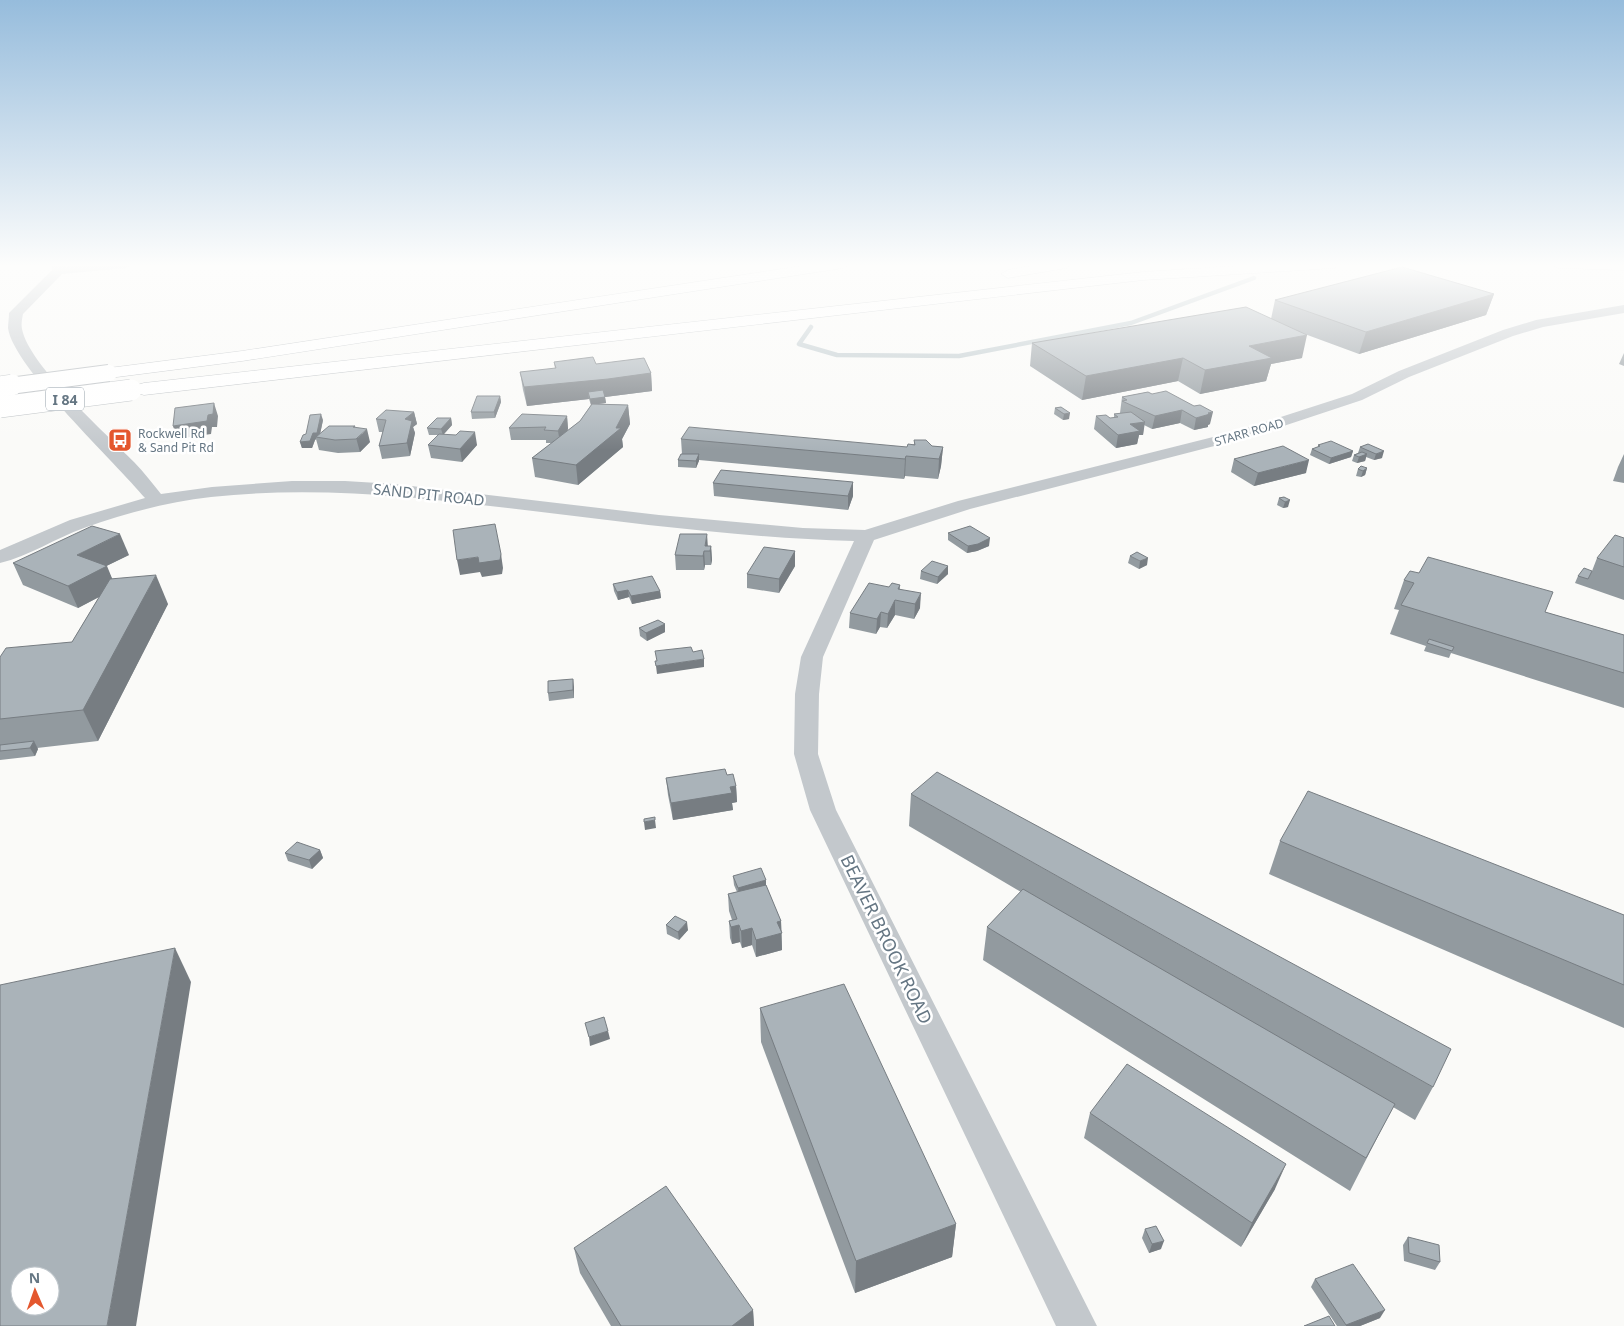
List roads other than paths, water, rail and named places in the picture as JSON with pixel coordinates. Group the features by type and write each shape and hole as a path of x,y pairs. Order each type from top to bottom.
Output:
{"highway":[{"name":"I 84","path":"0,387 242,356 436,326"},
{"path":"138,389 431,350 633,326"},
{"name":"I 84","path":"0,407 138,389 699,326"}],"street":[{"path":"15,326 22,346 76,416 128,466 157,500"},
{"name":"STARR ROAD","path":"866,536 964,505 1247,433 1302,417 1357,398 1412,371 1508,333 1533,326"},
{"name":"SAND PIT ROAD","path":"0,557 78,524 157,500 252,488 345,486 413,491 659,521 803,534 866,536"},
{"name":"BEAVER BROOK ROAD","path":"866,536 812,657 807,694 806,754 823,810 1078,1326"}],"waterway":[{"path":"811,327 799,344 837,355 959,356 1116,326"}],"place":[{"name":"Rockwell Rd & Sand Pit Rd","path":"120,440"}]}
